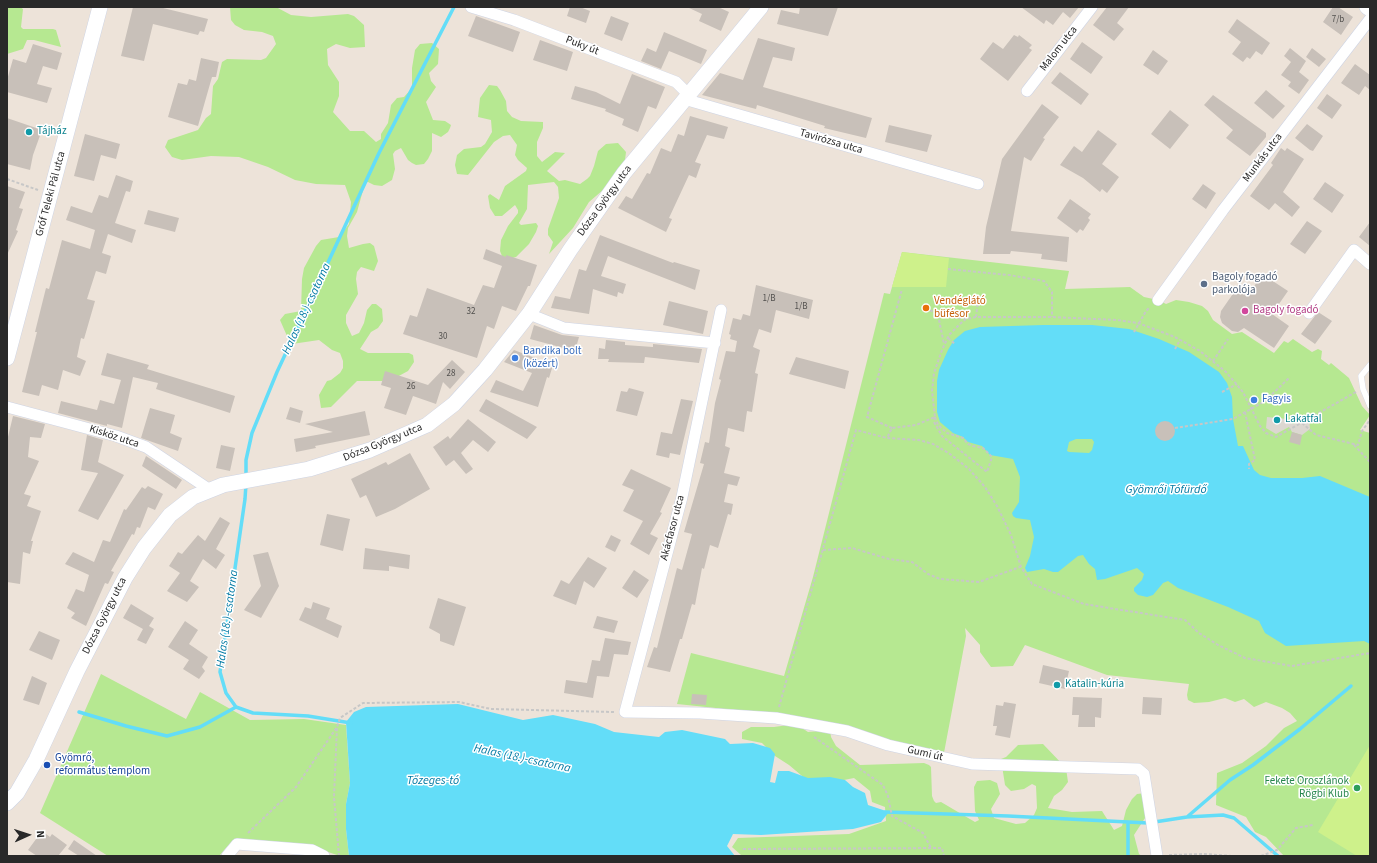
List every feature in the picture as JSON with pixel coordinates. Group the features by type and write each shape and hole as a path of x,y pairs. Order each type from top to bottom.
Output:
{"main road":[{"name":"Gróf Teleki Pál utca","path":"7,358 100,7"},
{"name":"Dózsa György utca","path":"7,803 17,793 36,760 77,671 125,578 144,548 170,515 193,497 217,487 309,469 370,450 427,425 454,404 485,370 530,314 570,250 624,173 760,7"}],"street":[{"name":"Puky út","path":"471,7 514,20 676,82 686,97"},
{"name":"Malom utca","path":"1027,91 1092,7"},
{"name":"Munkás utca","path":"1158,300 1223,210 1370,19"},
{"name":"Tavirózsa utca","path":"686,97 978,184"},
{"path":"1309,313 1354,250 1370,264"},
{"name":"Akácfasor utca","path":"625,712 682,496 716,343 721,310"},
{"path":"530,314 564,328 716,343"},
{"name":"Kisköz utca","path":"7,407 116,436 146,447 217,487"},
{"name":"Gumi út","path":"625,712 700,713 790,720 847,731 888,745 972,764 1138,769 1144,774 1157,854"},
{"path":"227,856 237,844 312,850 324,856"}],"lane":[{"path":"1370,365 1361,376 1362,389 1370,406"}],"path":[{"path":"7,180 51,193"},
{"path":"948,269 1009,275 1044,281 1052,292 1052,317"},
{"path":"902,289 867,417 892,428 916,425 935,417"},
{"path":"976,317 978,301"},
{"path":"930,310 938,315 966,318 1090,318 1138,323 1180,340 1200,351 1213,361 1237,384 1253,408 1260,426 1271,436 1281,436 1362,389"},
{"path":"1134,332 1146,311"},
{"path":"938,315 944,344"},
{"path":"966,318 944,344 936,364 932,390 935,417 934,422 942,436 987,472 993,453"},
{"path":"948,338 955,344"},
{"path":"1213,361 1228,339"},
{"path":"1175,349 1180,340"},
{"path":"1175,428 1233,419 1265,400 1290,377"},
{"path":"1222,392 1237,384"},
{"path":"1245,412 1255,460 1249,464 1249,469"},
{"path":"935,417 938,425 946,433 962,438 968,444 983,448 992,457"},
{"path":"1302,423 1316,435 1358,445 1362,431 1370,420"},
{"path":"887,438 892,428"},
{"path":"776,718 856,430 887,438 920,440 934,444 969,469 985,486 997,506 1011,535 1021,567 1032,584 1084,604 1185,620 1200,633 1218,645 1245,658 1292,666 1370,653"},
{"path":"1353,444 1370,462"},
{"path":"823,550 852,548 890,559 912,562 928,574 940,579 979,582 1021,567"},
{"path":"237,844 296,787 337,727 340,718 363,703 459,702 491,709 625,712"},
{"path":"337,727 334,797 339,856"},
{"path":"808,733 883,785 892,809 892,816 922,833 931,848"},
{"path":"1261,856 1278,850 1296,828 1313,825"},
{"path":"743,849 942,848 944,856"},
{"path":"1157,854 1204,854 1233,856"}],"green space":[{"path":"7,7 20,7 23,9 21,27 23,29 56,30 61,47 34,40 27,40 23,49 7,54"},
{"path":"230,7 276,7 291,15 311,17 348,14 354,16 364,25 365,47 350,48 336,44 327,49 328,65 339,82 339,96 333,112 350,131 364,131 376,142 381,139 381,134 388,123 391,105 397,98 404,97 412,88 412,68 415,50 420,44 432,43 439,49 438,64 429,73 431,81 436,87 426,102 433,120 445,121 451,125 450,128 448,132 441,137 432,133 432,151 424,164 416,165 412,163 408,160 401,148 395,151 393,154 395,169 392,180 382,186 374,185 368,182 365,183 357,212 348,228 347,236 349,248 370,243 374,246 378,261 374,271 361,267 357,272 356,279 358,294 346,315 346,323 352,336 359,333 364,323 367,310 372,304 376,304 382,309 383,321 378,328 371,332 360,349 368,353 409,353 413,355 414,362 408,371 395,378 382,381 357,381 331,407 321,408 319,395 327,381 331,380 340,373 343,368 343,361 340,353 332,350 319,340 292,344 280,320 285,314 301,311 302,279 304,268 316,246 321,240 339,237 349,224 351,202 345,185 316,184 295,180 268,167 239,157 211,156 182,160 172,157 165,147 168,140 198,130 206,118 211,114 213,86 218,79 222,62 227,59 261,60 266,58 276,44 273,36 262,32 244,30 235,25 231,20"},
{"path":"489,85 497,86 500,90 506,101 507,111 512,117 521,121 543,122 543,128 537,142 537,156 542,162 555,152 565,153 547,171 559,181 565,180 580,184 587,179 590,176 594,166 598,151 606,144 618,143 626,152 625,160 616,173 603,190 589,202 573,228 549,254 553,242 548,235 548,229 559,198 558,187 554,182 528,185 527,209 519,223 521,225 536,223 538,226 536,232 529,244 516,257 509,259 502,256 500,251 501,240 508,226 518,213 518,210 515,205 502,216 495,216 490,208 488,196 490,194 499,200 505,186 526,171 527,168 515,155 517,145 510,135 503,136 494,142 468,175 457,174 455,165 457,155 464,149 481,147 485,144 492,132 491,120 478,117 480,98"},
{"path":"902,252 1069,271 1065,289 1130,287 1144,297 1158,300 1166,304 1176,300 1189,302 1202,306 1208,311 1213,320 1232,334 1242,332 1274,353 1284,341 1288,343 1293,339 1312,352 1318,349 1322,351 1321,359 1329,365 1331,363 1349,378 1362,406 1370,415 1360,430 1370,433 1370,856 1284,856 1266,837 1255,832 1246,817 1216,805 1217,773 1242,763 1266,746 1284,728 1297,721 1290,713 1282,708 1266,702 1254,707 1244,699 1235,702 1225,698 1209,702 1194,703 1188,700 1187,695 1189,684 1107,675 1025,645 1013,666 991,667 980,652 980,645 965,628 966,636 943,758 774,714 677,704 691,653 784,676 813,577 884,293 890,294"},
{"path":"902,252 949,258 946,287 892,287"},
{"path":"101,674 186,719 200,692 250,720 304,719 346,725 350,783 346,804 346,829 349,856 340,856 313,847 233,840 219,856 108,856 40,813"},
{"path":"796,724 808,732 830,730 831,737 836,746 860,765 924,763 929,765 931,767 932,796 934,801 936,803 941,802 975,822 979,820 975,811 974,787 977,781 990,780 997,783 1000,794 991,809 994,818 1016,824 1025,823 1034,815 1037,808 1036,786 1032,784 1024,789 1011,791 1005,785 1001,759 1006,757 1018,745 1043,744 1066,768 1068,782 1062,790 1054,796 1048,808 1072,812 1102,811 1114,830 1122,826 1126,810 1132,799 1137,794 1145,793 1145,818 1134,835 1139,854 1142,856 741,855 732,847 738,838 849,834 886,821 885,807 872,802 870,791 854,778 814,786 789,765 775,756 762,743 742,739 742,732 751,727 774,727"},
{"name":"Fekete Oroszlánok Rögbi Klub","path":"1370,745 1370,856 1357,856 1318,832"}],"shaded area":[{"path":"1267,417 1287,419 1293,424 1309,417 1310,429 1302,435 1292,432 1289,427 1276,434 1266,428"}],"water":[{"name":"Gyömrői Tófürdő","path":"1092,325 1129,329 1159,339 1189,352 1219,372 1227,383 1232,397 1233,419 1238,446 1243,446 1254,470 1260,475 1271,478 1302,478 1320,476 1370,497 1370,644 1364,641 1286,646 1265,633 1259,621 1228,607 1178,588 1168,581 1163,583 1153,595 1147,597 1138,595 1134,591 1134,588 1142,580 1144,574 1137,568 1105,579 1097,580 1095,569 1089,564 1083,555 1078,556 1058,572 1044,569 1027,572 1025,568 1030,556 1034,537 1030,520 1016,518 1012,513 1019,502 1020,477 1013,459 990,455 982,446 968,442 963,437 953,433 940,422 937,412 937,381 939,370 948,350 954,340 965,331 980,327","holes":["1076,439 1092,439 1094,442 1092,450 1089,453 1067,451 1069,442"]},
{"name":"Tőzeges-tó","path":"458,704 523,720 553,715 595,724 614,732 659,737 665,732 682,730 725,739 730,744 753,743 770,748 775,754 770,782 775,783 778,771 789,771 808,778 830,777 845,780 853,787 865,793 868,805 889,812 881,822 853,829 761,835 733,834 727,846 735,856 349,856 346,829 346,804 350,783 346,722 354,712 366,707"}],"building":[{"path":"133,7 159,7 208,19 204,32 200,31 198,35 153,24 144,61 121,56"},
{"path":"570,7 580,7 590,11 586,23 567,16"},
{"path":"687,7 718,7 729,12 721,31 699,21 702,14"},
{"path":"800,7 838,7 828,36 777,24 781,10 799,14"},
{"path":"1021,7 1079,7 1070,18 1063,12 1053,25 1046,20 1044,24"},
{"path":"1107,7 1129,7 1117,23 1124,29 1114,41 1093,25"},
{"path":"1333,7 1338,7 1353,17 1341,35 1323,22"},
{"path":"476,16 520,32 513,52 468,36"},
{"path":"611,16 629,23 622,41 604,34"},
{"path":"1237,19 1270,43 1262,55 1256,51 1250,59 1247,57 1243,62 1232,54 1241,42 1228,32"},
{"path":"664,32 707,50 701,64 669,51 661,69 641,61 647,48 656,52"},
{"path":"1014,35 1018,37 1019,35 1032,45 1029,48 1032,50 1008,81 980,59 993,42 1003,49"},
{"path":"758,38 795,48 792,61 773,57 763,87 872,118 866,138 824,128 825,126 757,105 756,109 702,95 720,73 743,80"},
{"path":"540,40 573,52 567,71 533,60"},
{"path":"1082,42 1103,57 1091,74 1070,59"},
{"path":"33,44 62,53 57,70 43,66 37,84 52,88 47,103 7,92 7,80 13,59 26,63"},
{"path":"1290,48 1306,61 1299,72 1309,80 1299,94 1288,86 1291,82 1281,75 1291,62 1284,56"},
{"path":"1312,48 1326,59 1319,67 1306,57"},
{"path":"1153,50 1168,61 1158,75 1143,65"},
{"path":"201,58 219,62 216,77 212,77 198,126 168,117 178,83 187,85 189,79 196,81"},
{"path":"1355,64 1370,75 1370,90 1365,86 1359,95 1341,83"},
{"path":"1060,72 1089,94 1081,105 1051,83"},
{"path":"632,74 665,87 656,109 648,106 638,132 622,125 624,119 605,111 606,109 571,99 575,86 596,92 620,104"},
{"path":"1266,90 1285,106 1273,119 1254,103"},
{"path":"1327,94 1342,105 1332,119 1317,108"},
{"path":"1213,95 1266,133 1266,137 1250,156 1226,138 1233,130 1204,105"},
{"path":"1042,104 1059,117 1043,138 1045,139 1031,161 1024,157 1011,231 1069,237 1067,262 1041,259 1042,254 1011,251 1010,254 983,254 986,227 1002,159"},
{"path":"1170,110 1189,125 1170,149 1151,134"},
{"path":"690,116 728,127 724,139 707,135 695,162 701,164 696,178 689,175 669,218 672,219 666,232 618,208 626,196 632,199 647,173 650,174 661,148 671,152 678,134 684,136"},
{"path":"7,118 42,130 33,155 30,170 7,164"},
{"path":"1307,124 1323,136 1313,151 1295,138"},
{"path":"889,125 932,135 927,152 885,142"},
{"path":"1098,130 1117,144 1102,164 1119,177 1107,193 1102,189 1100,192 1083,178 1060,165 1074,146 1082,152"},
{"path":"85,134 120,144 116,159 101,155 94,181 74,176"},
{"path":"1281,148 1285,151 1287,148 1304,159 1283,192 1300,207 1292,217 1275,203 1269,210 1250,196 1273,165 1271,163"},
{"path":"116,175 133,181 130,192 126,191 115,223 136,230 132,243 108,234 102,253 111,256 106,274 96,271 87,299 95,301 84,339 81,338 77,357 86,361 80,376 63,370 58,390 42,385 39,396 22,392 46,288 49,289 62,240 90,249 95,230 66,220 71,206 92,213 99,195 108,198"},
{"path":"1325,182 1344,195 1332,213 1313,199"},
{"path":"1203,184 1216,193 1206,209 1192,199"},
{"path":"7,186 25,192 19,208 23,209 16,230 18,231 7,255"},
{"path":"1070,199 1091,214 1088,218 1090,220 1083,231 1080,229 1077,233 1057,218"},
{"path":"148,210 179,218 175,232 144,224"},
{"path":"1307,221 1322,231 1305,254 1290,244"},
{"path":"1370,222 1370,246 1359,237"},
{"path":"600,235 673,263 674,262 700,270 695,290 608,256 601,276 626,284 623,294 618,292 617,297 593,289 589,314 551,308 555,296 570,299 579,269 586,271"},
{"path":"486,249 506,257 506,255 537,265 530,286 528,286 516,311 502,306 494,329 487,326 477,358 403,334 410,315 417,317 427,288 474,305 483,285 494,288 502,266 483,259"},
{"path":"1262,274 1288,291 1272,314 1289,326 1274,348 1244,328 1238,332 1232,331 1222,323 1220,317 1221,311 1237,288 1248,296"},
{"path":"756,285 813,300 809,319 776,310 771,333 759,329 753,347 760,350 755,373 758,374 752,412 747,411 744,432 728,428 725,446 730,448 724,473 740,477 737,486 728,484 724,502 733,504 731,515 728,514 718,548 710,545 704,569 702,568 695,605 692,604 682,639 680,639 670,672 647,667 654,647 657,648 677,568 682,570 692,534 684,532 704,464 700,463 705,442 709,443 715,403 721,380 719,379 726,351 735,352 737,341 730,339 731,335 729,334 733,318 741,320 743,314 750,316"},
{"path":"669,301 708,311 703,334 663,325"},
{"path":"1318,312 1332,321 1315,344 1301,334"},
{"path":"534,325 562,335 579,337 575,351 530,339"},
{"path":"606,340 625,342 625,345 653,347 653,344 702,349 699,363 645,357 644,363 608,362 609,359 598,359 599,348 605,349"},
{"path":"514,350 553,365 549,378 547,377 538,407 490,392 496,380 523,391 532,373 504,362"},
{"path":"107,353 149,365 147,369 235,396 230,413 156,389 158,383 133,377 122,428 107,424 107,426 58,413 61,401 97,410 100,400 114,404 121,380 101,375"},
{"path":"796,357 849,371 845,389 789,374"},
{"path":"452,360 465,372 450,389 443,382 436,404 413,396 406,415 384,408 391,388 381,385 385,371 428,385"},
{"path":"629,388 644,392 637,416 616,411 621,391 627,392"},
{"path":"486,399 537,427 527,439 479,411"},
{"path":"681,399 693,401 680,455 670,453 669,458 656,455 661,432 672,434"},
{"path":"290,407 303,411 300,423 286,419"},
{"path":"150,408 175,415 170,433 182,438 178,451 141,438"},
{"path":"365,411 370,435 315,446 316,448 296,452 294,439 333,432 305,424"},
{"path":"13,416 45,424 41,438 30,437 28,457 39,461 24,494 31,496 27,506 41,511 31,541 33,541 30,554 23,552 20,584 7,582 7,441"},
{"path":"468,419 496,442 488,452 473,440 461,453 473,469 466,474 454,460 446,466 433,447 448,436 450,439"},
{"path":"1165,421 1172,424 1175,431 1172,438 1165,441 1158,438 1155,431 1158,424"},
{"path":"1292,432 1302,435 1300,445 1289,442"},
{"path":"87,435 103,440 98,462 124,475 98,520 78,511 98,473 81,470"},
{"path":"221,445 235,448 230,471 216,468"},
{"path":"410,453 430,489 395,509 376,517 366,495 360,498 351,479 386,462 388,465"},
{"path":"146,456 182,480 176,489 142,466"},
{"path":"631,469 671,488 660,512 662,513 650,534 658,538 649,555 630,544 643,521 623,511 634,490 622,485"},
{"path":"148,486 163,494 155,510 148,507 140,528 137,527 134,535 132,534 111,571 114,572 108,584 105,583 86,626 71,618 75,613 67,608 76,589 84,592 89,575 65,564 73,552 94,562 103,540 110,542 124,509 126,510 142,487 145,489"},
{"path":"327,514 350,519 343,551 320,545"},
{"path":"220,517 230,523 216,549 225,555 216,569 203,559 190,581 199,587 187,602 167,591 180,573 169,566 178,552 182,554 198,535 205,541"},
{"path":"611,535 621,540 615,552 605,547"},
{"path":"365,548 410,555 409,569 389,566 389,571 363,569"},
{"path":"268,552 279,586 261,618 244,610 261,586 253,555"},
{"path":"588,557 607,568 594,588 584,581 576,605 553,596 561,580 569,584"},
{"path":"634,570 649,580 637,598 622,588"},
{"path":"438,598 466,607 454,646 440,641 440,634 429,628"},
{"path":"313,602 330,608 326,619 342,626 338,638 299,620 305,607 311,609"},
{"path":"131,604 154,618 149,626 154,629 146,644 137,640 143,629 123,618"},
{"path":"597,616 618,621 614,633 593,628"},
{"path":"185,621 198,630 189,644 208,657 202,667 205,671 199,679 183,669 189,660 168,647"},
{"path":"39,631 60,640 52,660 29,650"},
{"path":"605,638 631,642 628,655 614,654 609,677 597,676 593,698 564,693 566,680 587,683 592,660 600,661"},
{"name":"Katalin-kúria","path":"1043,665 1069,671 1065,689 1039,683"},
{"path":"32,676 47,683 39,705 23,700"},
{"path":"692,694 707,695 706,705 691,704"},
{"path":"1073,697 1102,698 1101,718 1095,717 1095,727 1078,727 1079,715 1072,715"},
{"path":"1143,697 1162,698 1161,715 1142,714"},
{"path":"1004,702 1016,704 1010,738 995,735 997,726 993,726 996,705 1003,706"},
{"path":"42,831 50,837 52,834 67,845 58,856 37,856 28,850"},
{"path":"74,840 97,856 79,856 68,849"}],"waterway":[{"name":"Halas (18.)-csatorna","path":"246,478 246,460 252,433 277,372 379,153 454,7"},
{"name":"Halas (18.)-csatorna","path":"246,484 220,672 226,693 236,707 253,713 308,716 351,723"},
{"path":"885,812 1148,823 1187,817 1230,780 1253,765 1300,729 1351,686"},
{"path":"79,712 167,736 200,727 236,707"},
{"path":"1187,817 1223,815 1234,818 1278,856"},
{"path":"1128,822 1128,856"}],"place":[{"name":"Tájház","path":"29,132"},
{"name":"Bagoly fogadó parkolója","path":"1204,284"},
{"name":"Vendéglátó büfésor","path":"926,308"},
{"name":"Bagoly fogadó","path":"1245,311"},
{"name":"Bandika bolt (közért)","path":"515,358"},
{"name":"Fagyis","path":"1254,400"},
{"name":"Lakatfal","path":"1277,420"},
{"name":"Katalin-kúria","path":"1057,685"},
{"name":"Gyömrő, református templom","path":"47,765"},
{"name":"Fekete Oroszlánok Rögbi Klub","path":"1357,788"}]}
